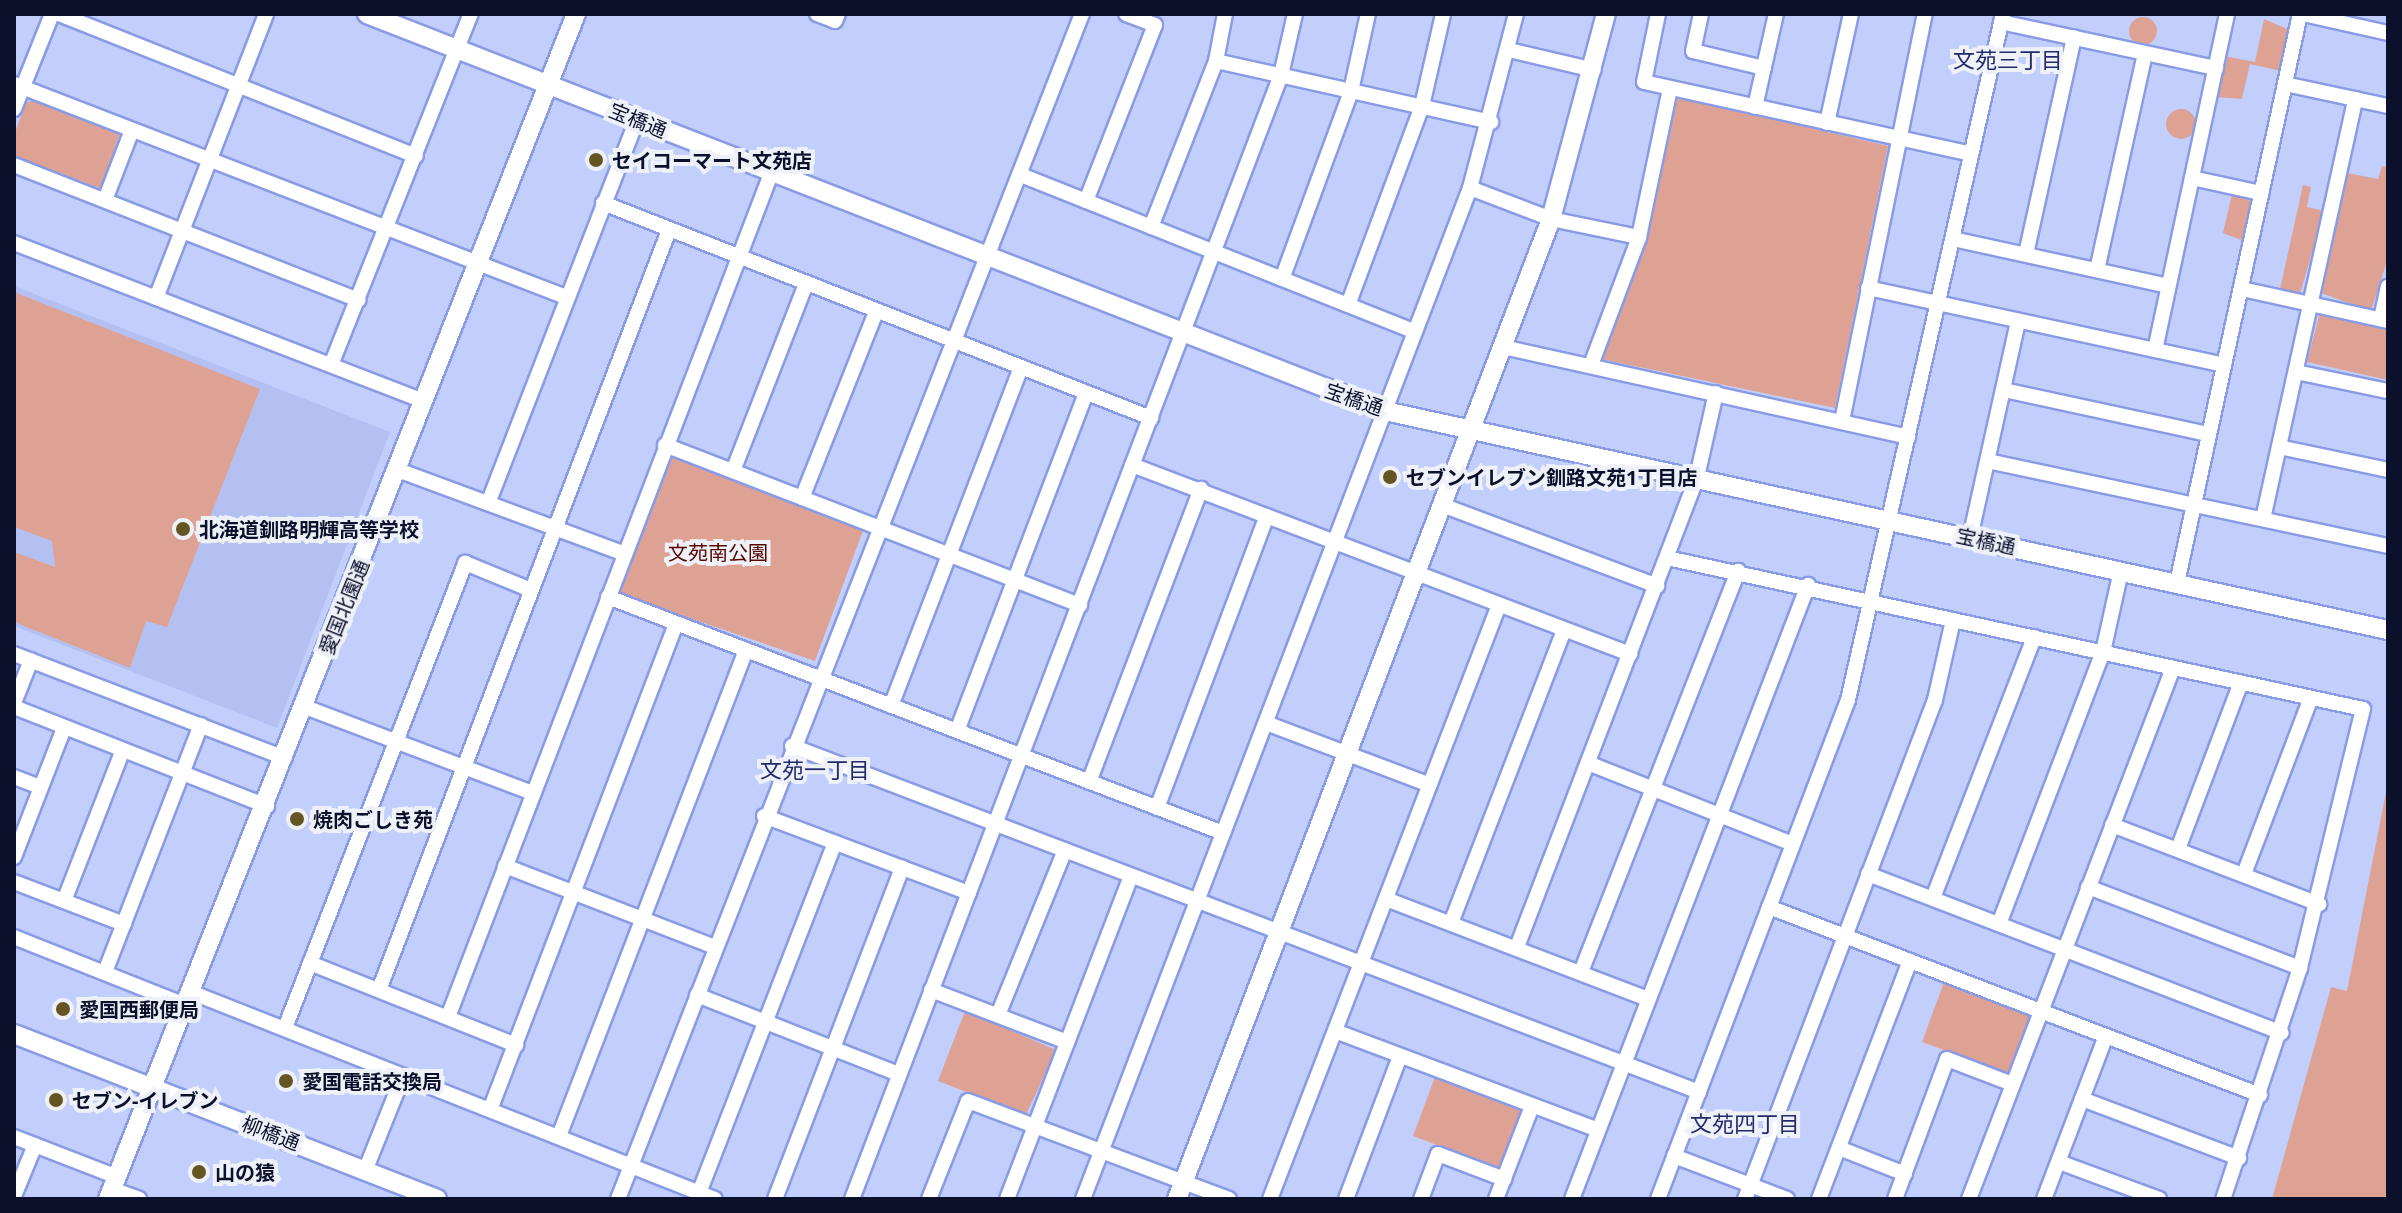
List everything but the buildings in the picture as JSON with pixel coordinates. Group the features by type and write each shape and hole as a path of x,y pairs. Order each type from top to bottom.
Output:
{"street":[{"path":"14,109 18,86 52,14"},
{"path":"59,14 416,156"},
{"path":"156,298 266,14"},
{"name":"宝橋通","path":"367,14 1182,336 1385,411 2388,630"},
{"path":"331,365 471,14"},
{"name":"愛国北園通","path":"112,1188 267,806 576,14"},
{"path":"817,14 835,21 838,14"},
{"path":"618,1199 764,816 989,259 1082,14"},
{"path":"1086,201 1155,25 1126,14"},
{"path":"1151,227 1216,61 1225,14"},
{"path":"852,1199 1281,75 1295,14"},
{"path":"1282,279 1351,91 1368,14"},
{"path":"1348,305 1422,106 1443,14"},
{"path":"1083,1199 1470,188 1491,122 1516,14"},
{"path":"1180,1190 1551,219 1594,70 1606,14"},
{"path":"1658,14 1644,82 1971,154"},
{"path":"1701,14 1693,51 1764,68"},
{"path":"1755,107 1776,14"},
{"path":"1827,123 1851,14"},
{"path":"1842,421 1897,139 1925,14"},
{"path":"2155,350 2227,14"},
{"path":"2177,583 2207,434 2302,14 2388,33"},
{"path":"2370,29 2373,14"},
{"path":"1658,1199 1848,700 1875,604 1908,437 2002,18 2216,68"},
{"path":"2026,254 2074,37"},
{"path":"1509,50 1594,70"},
{"path":"2097,270 2145,53"},
{"path":"1216,61 1491,122"},
{"path":"2285,84 2388,106"},
{"path":"18,86 566,297"},
{"path":"1591,365 1639,237 1670,89"},
{"path":"2263,519 2355,99"},
{"path":"489,501 637,120"},
{"path":"105,200 132,130"},
{"path":"14,165 358,300"},
{"path":"448,1017 771,174"},
{"path":"1021,175 1415,332"},
{"path":"2192,178 2261,193"},
{"path":"1470,188 1551,219 1639,237"},
{"path":"603,203 1151,418"},
{"path":"379,990 669,230"},
{"path":"1953,239 2168,286"},
{"path":"14,243 424,401"},
{"path":"733,471 806,284"},
{"path":"2242,289 2384,320 2388,287"},
{"path":"1868,288 2223,365"},
{"path":"802,498 876,312"},
{"path":"1970,538 2018,321"},
{"path":"1503,347 1908,437"},
{"path":"891,706 1021,368"},
{"path":"2296,372 2388,391"},
{"path":"2004,390 2207,434"},
{"path":"957,731 1086,393"},
{"path":"1517,947 1697,477 1716,393"},
{"path":"665,445 1080,605"},
{"path":"2279,447 2388,470"},
{"path":"1988,461 2388,546"},
{"path":"1132,465 1630,654"},
{"path":"398,470 489,501 625,554"},
{"path":"1089,782 1201,489"},
{"path":"1442,505 1657,586"},
{"path":"1157,808 1267,516"},
{"path":"1667,558 1808,585 1875,604 2363,709 2319,904 2282,1033 2223,1199"},
{"path":"285,1028 465,563 531,590"},
{"path":"1581,972 1738,571"},
{"path":"1999,924 2103,652 2121,571"},
{"path":"1572,1199 1808,585"},
{"path":"608,597 1223,833"},
{"path":"1270,1199 1499,605"},
{"path":"1747,1192 1935,700 1953,620"},
{"path":"490,1110 676,624"},
{"path":"1451,923 1564,630"},
{"path":"1933,898 2034,637"},
{"path":"559,1136 746,650"},
{"path":"14,654 285,758"},
{"path":"31,660 14,705 64,728 267,806"},
{"path":"1970,1199 2173,668"},
{"path":"2178,849 2241,682"},
{"path":"2244,874 2311,698"},
{"path":"305,707 533,793"},
{"path":"1266,723 1430,785"},
{"path":"105,972 201,725"},
{"path":"14,857 64,728"},
{"path":"792,746 1699,1092"},
{"path":"64,901 123,750"},
{"path":"1588,763 1654,786 1718,816 1793,844"},
{"path":"14,777 40,787"},
{"path":"764,816 969,893"},
{"path":"2112,825 2319,904"},
{"path":"699,1193 835,842"},
{"path":"998,1015 1065,850"},
{"path":"505,866 715,947"},
{"path":"775,1199 902,868"},
{"path":"1868,874 2282,1033"},
{"path":"1007,1199 1131,876"},
{"path":"14,882 124,924"},
{"path":"2088,887 2300,968"},
{"path":"1386,899 1648,999"},
{"path":"1769,907 2260,1095"},
{"path":"14,937 105,972 285,1028 715,1199"},
{"path":"1819,1199 1910,961"},
{"path":"310,963 516,1045"},
{"path":"931,990 1067,1042"},
{"path":"697,995 899,1074"},
{"path":"1335,1031 1598,1130"},
{"name":"柳橋通","path":"14,1034 437,1199"},
{"path":"2044,1199 2106,1036"},
{"path":"1346,1199 1400,1056"},
{"path":"1895,1199 1947,1059 2012,1084"},
{"path":"365,1171 403,1076"},
{"path":"2082,1099 2239,1158"},
{"path":"929,1199 968,1101 1101,1151 1180,1190 1229,1199"},
{"path":"1496,1199 1532,1106"},
{"path":"14,1137 139,1199"},
{"path":"14,1196 35,1145"},
{"path":"1839,1148 1905,1174"},
{"path":"1421,1199 1438,1154 1504,1179"},
{"path":"1674,1156 1747,1192 1787,1199"},
{"path":"2059,1162 2159,1199"}],"shaded area":[{"name":"北海道釧路明輝高等学校","path":"14,286 390,432 277,728 14,626"}],"green space":[{"path":"2143,17 2153,21 2157,31 2153,41 2143,45 2133,41 2129,31 2133,21"},
{"path":"2264,19 2289,30 2281,71 2250,64 2242,99 2215,97 2224,56 2255,62"},
{"path":"1677,97 1888,146 1835,408 1601,359 1644,246"},
{"path":"34,100 120,132 102,189 14,156 14,135 26,103"},
{"path":"2181,109 2192,113 2196,124 2192,135 2181,139 2170,135 2166,124 2170,113"},
{"path":"2382,166 2388,167 2388,258 2371,311 2321,293 2347,173 2378,179"},
{"path":"2303,185 2311,187 2307,207 2324,211 2300,294 2280,289"},
{"path":"2232,194 2253,202 2244,241 2223,233"},
{"path":"14,292 260,389 167,627 146,621 130,668 14,622 14,552 55,567 52,541 14,527"},
{"path":"2320,312 2388,327 2388,380 2307,362"},
{"name":"文苑南公園","path":"674,454 864,528 815,661 616,593"},
{"path":"2388,782 2388,1199 2272,1199 2331,987 2347,991"},
{"path":"1944,982 2031,1016 2009,1074 1922,1042"},
{"path":"965,1011 1056,1050 1026,1115 938,1081"},
{"path":"1435,1077 1524,1111 1502,1170 1413,1136"}],"place":[{"name":"セイコーマート文苑店","path":"596,160"},
{"name":"セブンイレブン釧路文苑1丁目店","path":"1390,477"},
{"name":"北海道釧路明輝高等学校","path":"183,529"},
{"name":"焼肉ごしき苑","path":"297,819"},
{"name":"愛国西郵便局","path":"63,1009"},
{"name":"愛国電話交換局","path":"286,1081"},
{"name":"セブン-イレブン","path":"56,1100"},
{"name":"山の猿","path":"199,1172"}],"district":[{"name":"文苑三丁目","path":"2008,60"},
{"name":"文苑一丁目","path":"815,770"},
{"name":"文苑四丁目","path":"1745,1124"}]}
